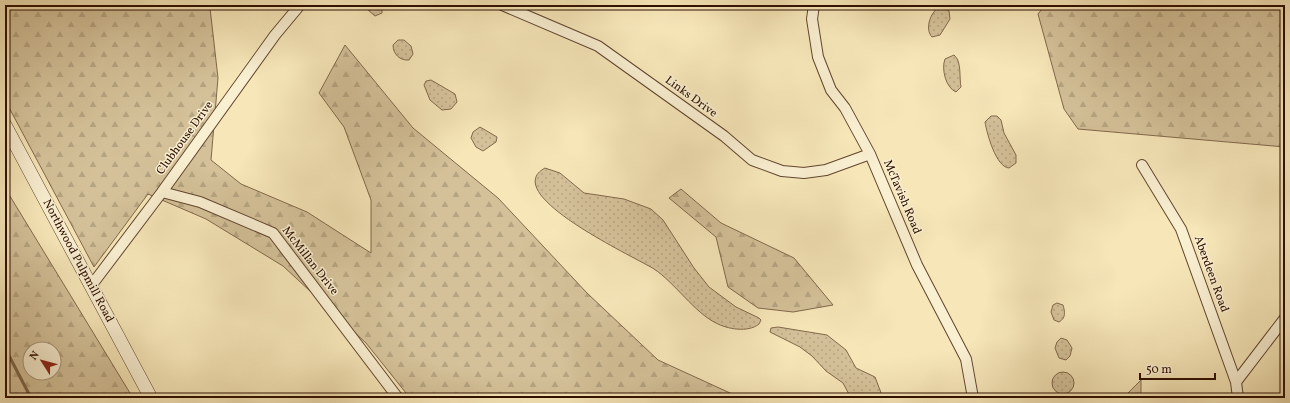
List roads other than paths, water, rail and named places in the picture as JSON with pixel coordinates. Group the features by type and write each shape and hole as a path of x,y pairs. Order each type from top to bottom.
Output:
{"street":[{"name":"Clubhouse Drive","path":"91,286 162,192 275,35 300,5"},
{"name":"Links Drive","path":"502,5 598,46 724,136 752,160 782,171 804,174 826,170 870,154"},
{"name":"McTavish Road","path":"814,5 812,19 818,57 831,90 845,108 870,154 917,266 966,359 973,398"},
{"name":"Northwood Pulpmill Road","path":"5,125 151,398"},
{"name":"Aberdeen Road","path":"1142,165 1181,229 1236,382 1238,398"},
{"name":"McMillan Drive","path":"162,192 200,202 273,233 398,398"},
{"path":"1236,382 1285,318"}],"waterway":[{"path":"5,348 31,398"}]}
